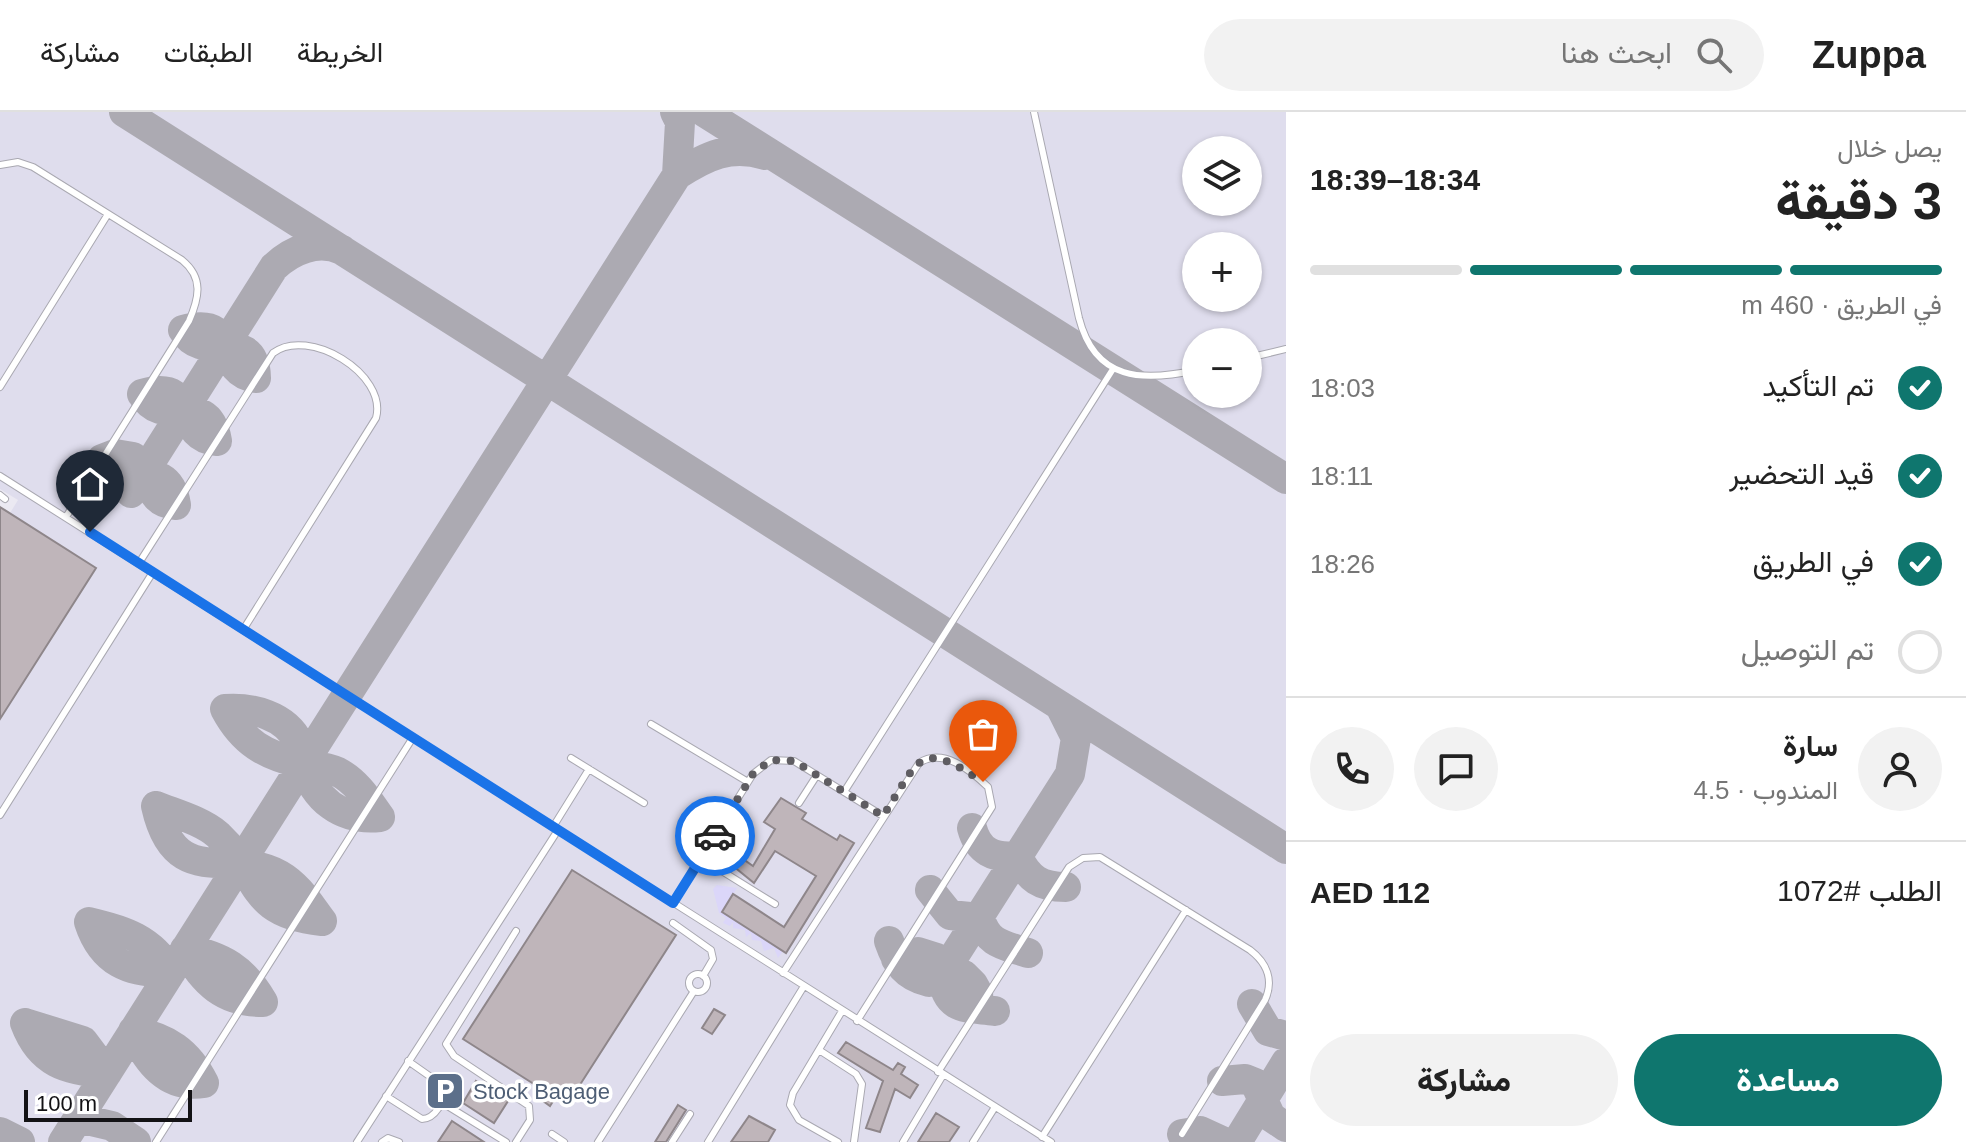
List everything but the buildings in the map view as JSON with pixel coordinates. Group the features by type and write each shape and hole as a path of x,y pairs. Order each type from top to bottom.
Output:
{"lane":[{"path":"1034,112 1082,327 1095,352 1113,369 1148,377 1182,372"},
{"path":"0,165 18,162 33,167 188,265 197,280 199,297 189,321 66,517"},
{"path":"0,387 108,214"},
{"path":"139,563 268,359 280,348 294,343 310,344 365,377 377,396 376,418 243,630"},
{"path":"1262,355 1286,349"},
{"path":"844,792 1113,369"},
{"path":"0,476 1051,1142"},
{"path":"0,815 153,572"},
{"path":"651,724 748,782"},
{"path":"156,1142 412,739"},
{"path":"783,973 919,763 934,756 951,761 983,782 992,793 988,814 857,1021"},
{"path":"571,758 644,803"},
{"path":"673,903 748,782 764,764 779,759 794,761 883,816"},
{"path":"357,1142 589,769"},
{"path":"799,803 817,775"},
{"path":"903,1142 940,1073 1064,874 1075,862 1091,857 1107,860 1186,910 1257,956 1267,970 1270,986 1265,1000 1182,1134"},
{"path":"701,858 775,904"},
{"path":"1042,1137 1186,910"},
{"path":"673,923 711,950 713,959 703,976 706,987 701,992 694,991 690,985 691,978 703,976"},
{"path":"516,931 446,1044 454,1056 527,1102 531,1115 516,1142"},
{"path":"708,1142 804,986"},
{"path":"598,1142 694,991"},
{"path":"838,1142 799,1120 790,1105 793,1093 842,1011"},
{"path":"819,1050 856,1074 862,1084 854,1142"},
{"path":"386,1096 425,1120 432,1117 446,1094 444,1085 408,1061"},
{"path":"441,1102 506,1142"},
{"path":"973,1142 995,1107"},
{"path":"672,1142 690,1114"},
{"path":"552,1134 564,1142"},
{"path":"382,1142 391,1138 399,1142"}],"shaded area":[{"path":"0,112 1286,112 1286,1142 0,1142 0,507 10,513 18,500 0,489"},
{"path":"717,885 737,888 722,912 783,951 778,958 774,948 764,951 761,941 752,940 751,933 746,937 745,930 733,928 733,922 730,926 723,923 726,918 719,913 713,889"}],"taxiway":[{"path":"124,112 1286,849"},
{"path":"675,112 680,122 677,175 698,162 730,151 765,155"},
{"path":"704,112 1286,479"},
{"path":"63,1142 677,175"},
{"path":"131,493 274,267 306,248 324,246 342,250"},
{"path":"256,378 243,374 234,366 229,356 225,346 220,337 213,330 201,327 183,330 192,340 203,345 215,347 227,347 238,348 247,352 256,378"},
{"path":"142,394 151,405 162,410 173,411 184,411 195,412 205,416 212,425 217,441 203,437 195,430 189,420 185,410 180,401 172,394 160,391 142,394"},
{"path":"176,505 159,499 150,486 147,479 144,471 140,464 133,457 115,454 102,459 110,469 120,473 143,474 154,476 164,480 171,489 176,505"},
{"path":"942,975 1070,774 1076,738 1060,706"},
{"path":"380,817 341,811 322,797 308,775 303,762 302,760 299,743 277,719 256,711 225,709 239,731 266,752 302,764 307,765 316,766 329,769 345,776 362,792 380,817"},
{"path":"156,806 165,833 176,849 190,858 242,864 280,875 298,890 322,921"},
{"path":"156,806 197,822 218,835 267,901 298,917 322,921"},
{"path":"972,828 978,842 988,852 1017,856 1036,880 1066,887"},
{"path":"930,890 950,915 980,918 992,939 1028,953"},
{"path":"89,922 114,929 146,944 171,972 142,971 119,963 101,947 89,922"},
{"path":"889,941 895,956 908,972 929,982 942,975 944,987 953,1002 967,1008 995,1011"},
{"path":"185,949 199,972 216,988 237,998 263,1002"},
{"path":"185,949 211,956 231,966 248,981 263,1002"},
{"path":"896,959 918,952 937,958 946,969 964,975 973,984 978,993 979,1009"},
{"path":"1252,1004 1268,1031 1286,1036"},
{"path":"25,1023 38,1047 56,1062 79,1070 107,1073"},
{"path":"25,1023 83,1041 107,1073"},
{"path":"133,1031 176,1048 191,1062 204,1083 179,1082 160,1071 133,1031"},
{"path":"1237,1142 1286,1062"},
{"path":"1222,1081 1245,1079 1255,1083 1271,1117 1286,1127"},
{"path":"78,1118 112,1126 136,1142"},
{"path":"1182,1134 1200,1131 1224,1142"},
{"path":"0,1132 20,1142"}],"way so far":[{"path":"715,836 753,774 771,760 794,761 883,816 913,770 926,758 943,757 983,782"}],"place":[{"name":"Stock Bagage","path":"445,1091"}],"route":[{"path":"90,532 673,903 715,836"}]}
